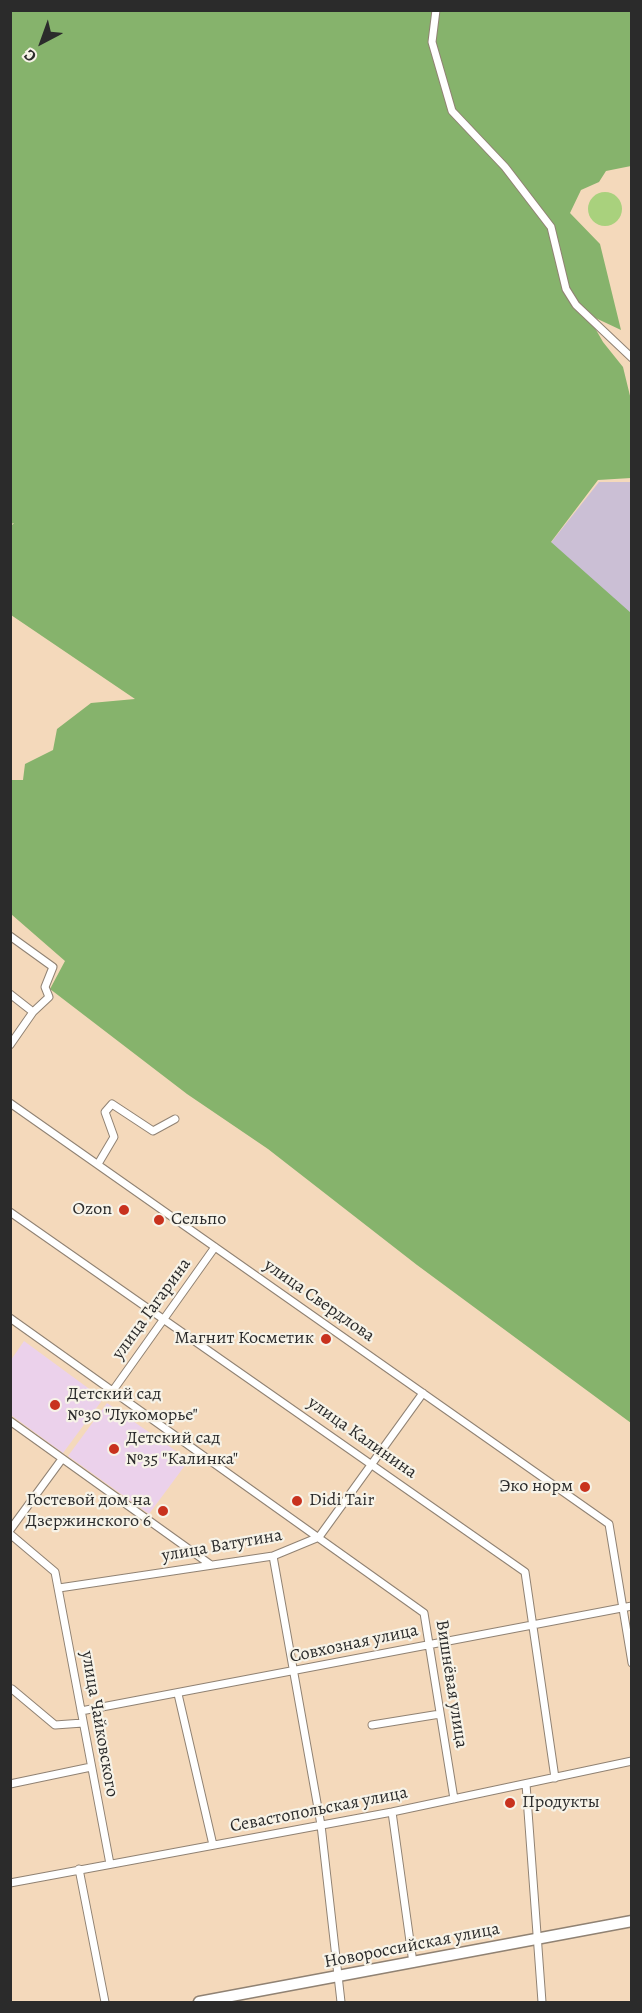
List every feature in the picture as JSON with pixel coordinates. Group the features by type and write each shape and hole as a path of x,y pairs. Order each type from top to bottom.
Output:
{"street":[{"path":"436,10 432,42 452,111 505,167 551,227 566,289 576,304 632,358"},
{"path":"10,936 53,967 45,987 49,997 33,1012 10,1045"},
{"path":"10,994 33,1012"},
{"name":"улица Свердлова","path":"10,1102 609,1524 623,1607"},
{"path":"98,1164 114,1137 105,1112 112,1104 153,1131 175,1119"},
{"name":"улица Калинина","path":"10,1212 525,1572 555,1778"},
{"name":"улица Гагарина","path":"114,1389 215,1247"},
{"name":"Вишнёвая улица","path":"10,1318 114,1389 424,1613 454,1799"},
{"name":"улица Ватутина","path":"59,1588 273,1556 320,1537 423,1393"},
{"path":"10,1421 211,1565"},
{"path":"10,1532 62,1459"},
{"name":"улица Чайковского","path":"10,1532 55,1572 110,1864"},
{"path":"273,1556 321,1825 341,2002"},
{"name":"Совхозная улица","path":"81,1711 632,1606"},
{"path":"623,1607 632,1663"},
{"path":"12,1689 55,1725 84,1723"},
{"path":"178,1694 213,1845"},
{"path":"372,1725 440,1714"},
{"name":"Севастопольская улица","path":"10,1882 392,1812 632,1761"},
{"path":"10,1784 91,1767"},
{"path":"526,1784 542,2002"},
{"path":"392,1812 413,1963"},
{"path":"79,1869 105,2002"},
{"name":"Новороссийская улица","path":"199,2002 632,1921"}],"shaded area":[{"path":"599,482 631,482 631,617 549,545"},
{"path":"24,1341 103,1399 63,1453 11,1415 11,1360"},
{"path":"107,1403 189,1460 149,1514 68,1456"}],"green space":[{"path":"11,11 631,11 631,166 606,171 599,182 581,190 570,213 600,244 621,330 587,314 603,342 623,367 631,400 631,478 598,480 551,542 631,613 631,1423 417,1265 268,1149 187,1094 50,989 65,961 11,914 11,780 23,780 25,764 53,750 57,729 91,703 135,699 11,615 10,527 14,523 11,524"},
{"path":"605,192 617,197 622,209 617,221 605,226 593,221 588,209 593,197"}],"place":[{"name":"Ozon","path":"124,1210"},
{"name":"Сельпо","path":"159,1220"},
{"name":"Магнит Косметик","path":"326,1339"},
{"name":"Детский сад №30 \"Лукоморье\"","path":"55,1405"},
{"name":"Детский сад №35 \"Калинка\"","path":"114,1449"},
{"name":"Эко норм","path":"585,1487"},
{"name":"Didi Tair","path":"297,1501"},
{"name":"Гостевой дом на Дзержинского 6","path":"163,1511"},
{"name":"Продукты","path":"510,1803"}]}
